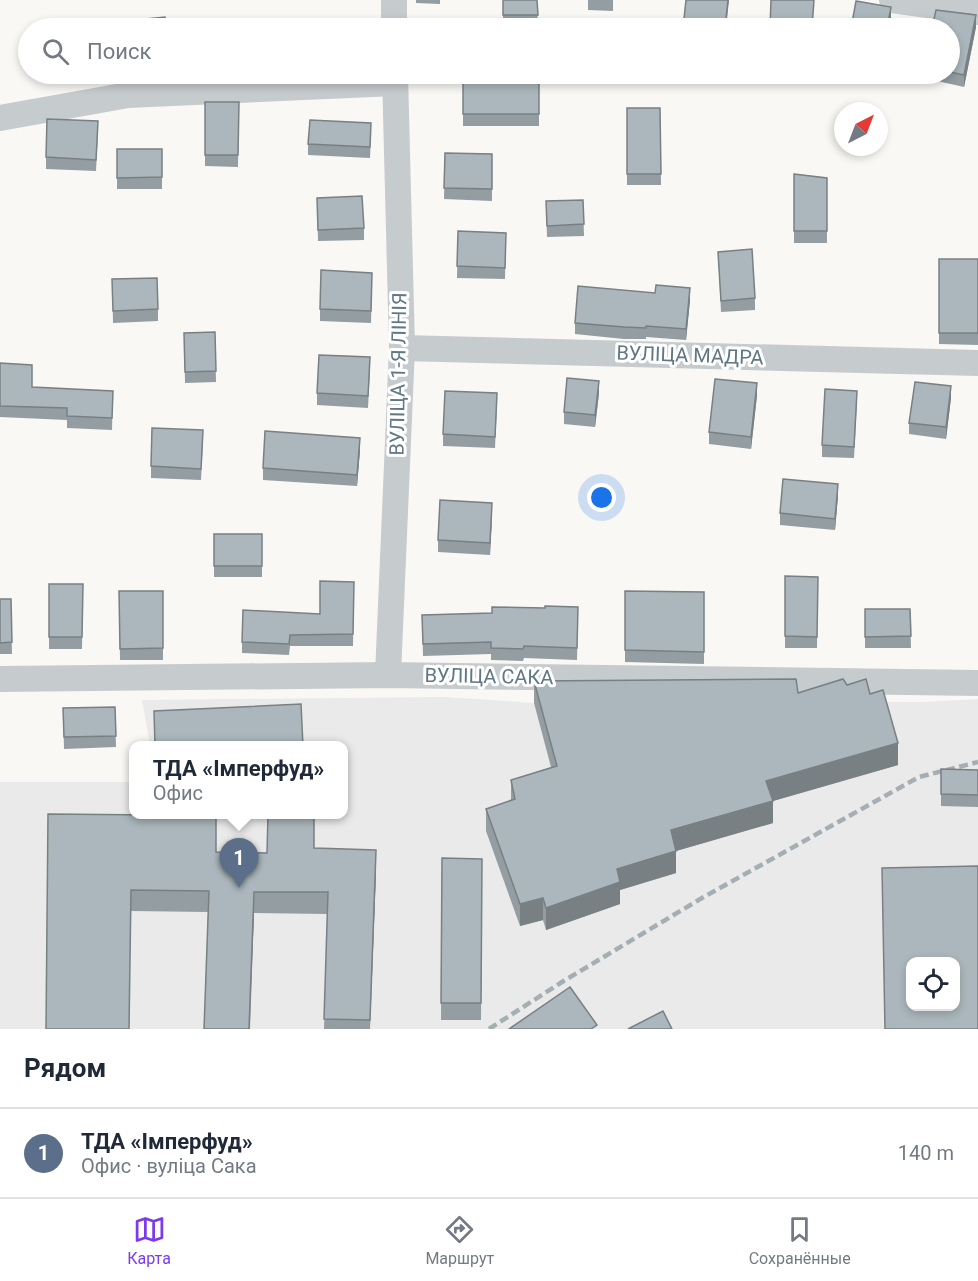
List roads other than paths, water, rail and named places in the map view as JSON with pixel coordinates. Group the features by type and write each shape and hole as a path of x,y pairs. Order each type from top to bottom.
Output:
{"street":[{"path":"394,0 394,18"},
{"path":"892,0 978,12"},
{"path":"0,118 128,95 301,84"},
{"name":"ВУЛІЦА 1-Я ЛІНІЯ","path":"388,675 402,348 395,84"},
{"name":"ВУЛІЦА МАДРА","path":"402,348 978,363"},
{"name":"ВУЛІЦА САКА","path":"0,679 388,675 978,682"}],"railway":[{"path":"489,1029 702,898 919,777 978,762"}],"place":[{"name":"ТДА «Імперфуд»","path":"239,888"}]}
